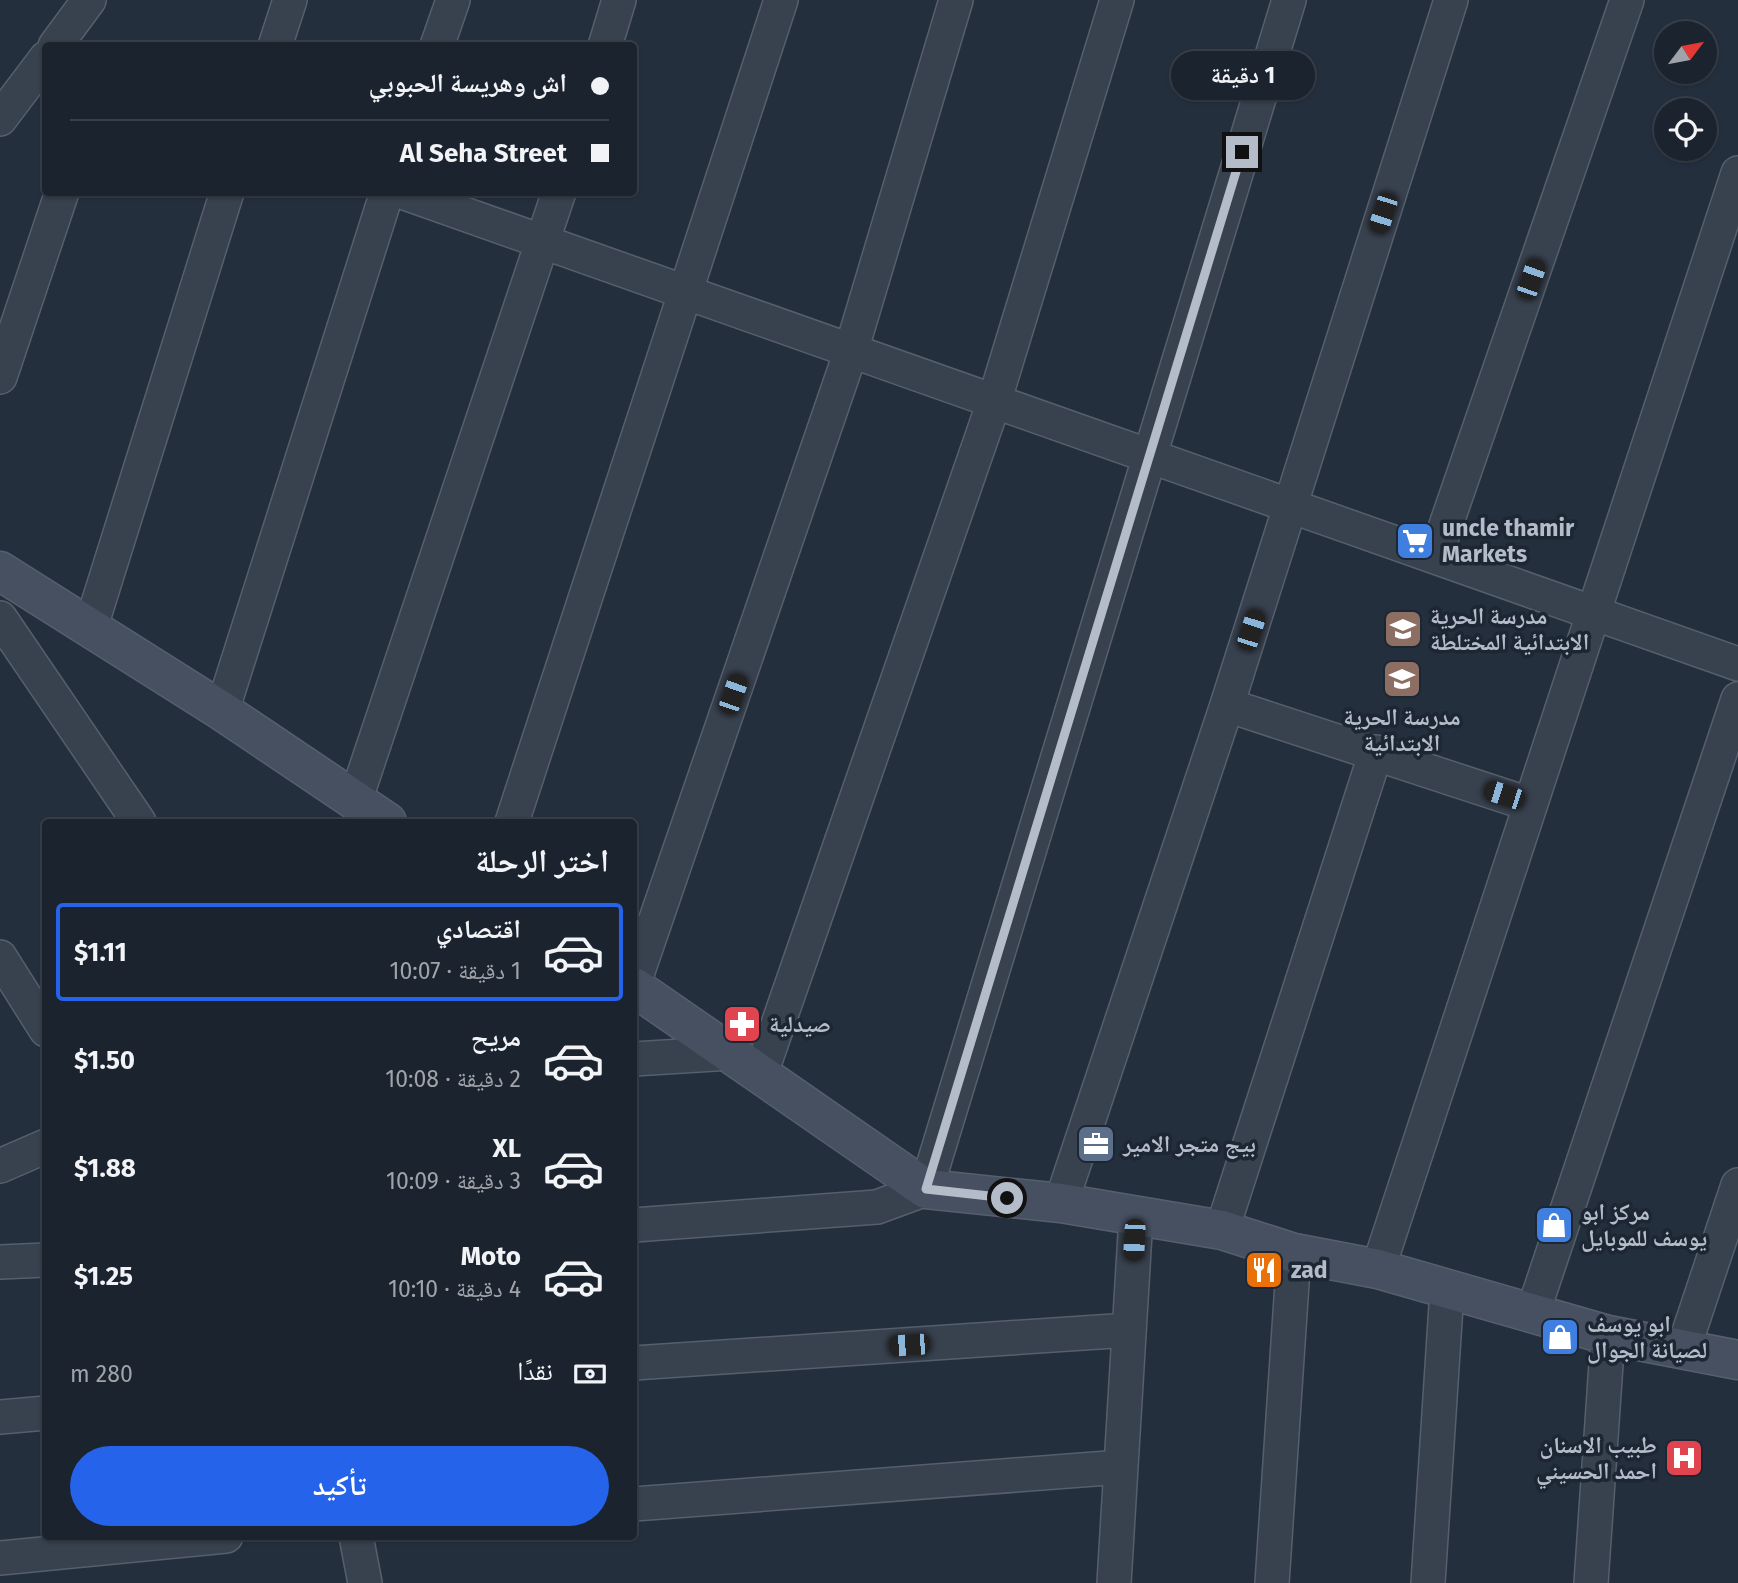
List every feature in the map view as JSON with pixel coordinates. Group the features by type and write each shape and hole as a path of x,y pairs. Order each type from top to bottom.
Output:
{"street":[{"path":"59,42 89,0"},
{"path":"276,42 290,0"},
{"path":"438,42 453,0"},
{"path":"606,42 620,0"},
{"path":"513,819 781,0"},
{"path":"637,976 851,351 956,0"},
{"path":"760,1076 994,402 1117,0"},
{"path":"926,1189 1289,0"},
{"path":"1061,1203 1227,705 1451,0"},
{"path":"1435,557 1627,0"},
{"path":"0,119 42,65"},
{"path":"1378,1269 1591,612 1738,173"},
{"path":"0,377 61,196"},
{"path":"91,626 226,196"},
{"path":"222,710 386,196"},
{"path":"413,196 1738,664"},
{"path":"355,801 558,196"},
{"path":"0,571 222,710 382,819"},
{"path":"0,618 137,819"},
{"path":"1533,1312 1738,699"},
{"path":"1227,705 1529,804"},
{"path":"1222,1230 1376,752"},
{"path":"0,957 42,1024"},
{"path":"637,987 760,1076 926,1189"},
{"path":"637,1059 730,1053"},
{"path":"0,1167 42,1148"},
{"path":"1684,1350 1738,1185"},
{"path":"637,1225 877,1207 926,1189 1061,1203 1222,1230 1294,1253 1378,1269 1608,1335 1738,1360"},
{"path":"1114,1583 1136,1217"},
{"path":"1272,1583 1294,1253"},
{"path":"0,1262 42,1260"},
{"path":"1429,1583 1447,1290"},
{"path":"637,1363 1129,1330"},
{"path":"1591,1583 1608,1335"},
{"path":"0,1418 42,1413"},
{"path":"637,1504 1121,1467"},
{"path":"0,1558 185,1540"},
{"path":"357,1540 365,1583"}],"place":[{"name":"uncle thamir Markets","path":"1415,541"},
{"name":"مدرسة الحرية الابتدائية المختلطة","path":"1403,629"},
{"name":"مدرسة الحرية الابتدائية","path":"1402,679"},
{"name":"صيدلية","path":"742,1024"},
{"name":"بيج متجر الامير","path":"1096,1144"},
{"name":"مركز ابو يوسف للموبايل","path":"1554,1225"},
{"name":"zad","path":"1264,1270"},
{"name":"ابو يوسف لصيانة الجوال","path":"1560,1337"},
{"name":"طبيب الاسنان احمد الحسيني","path":"1684,1458"}],"route":[{"path":"1007,1198 926,1189 1242,152"}]}
